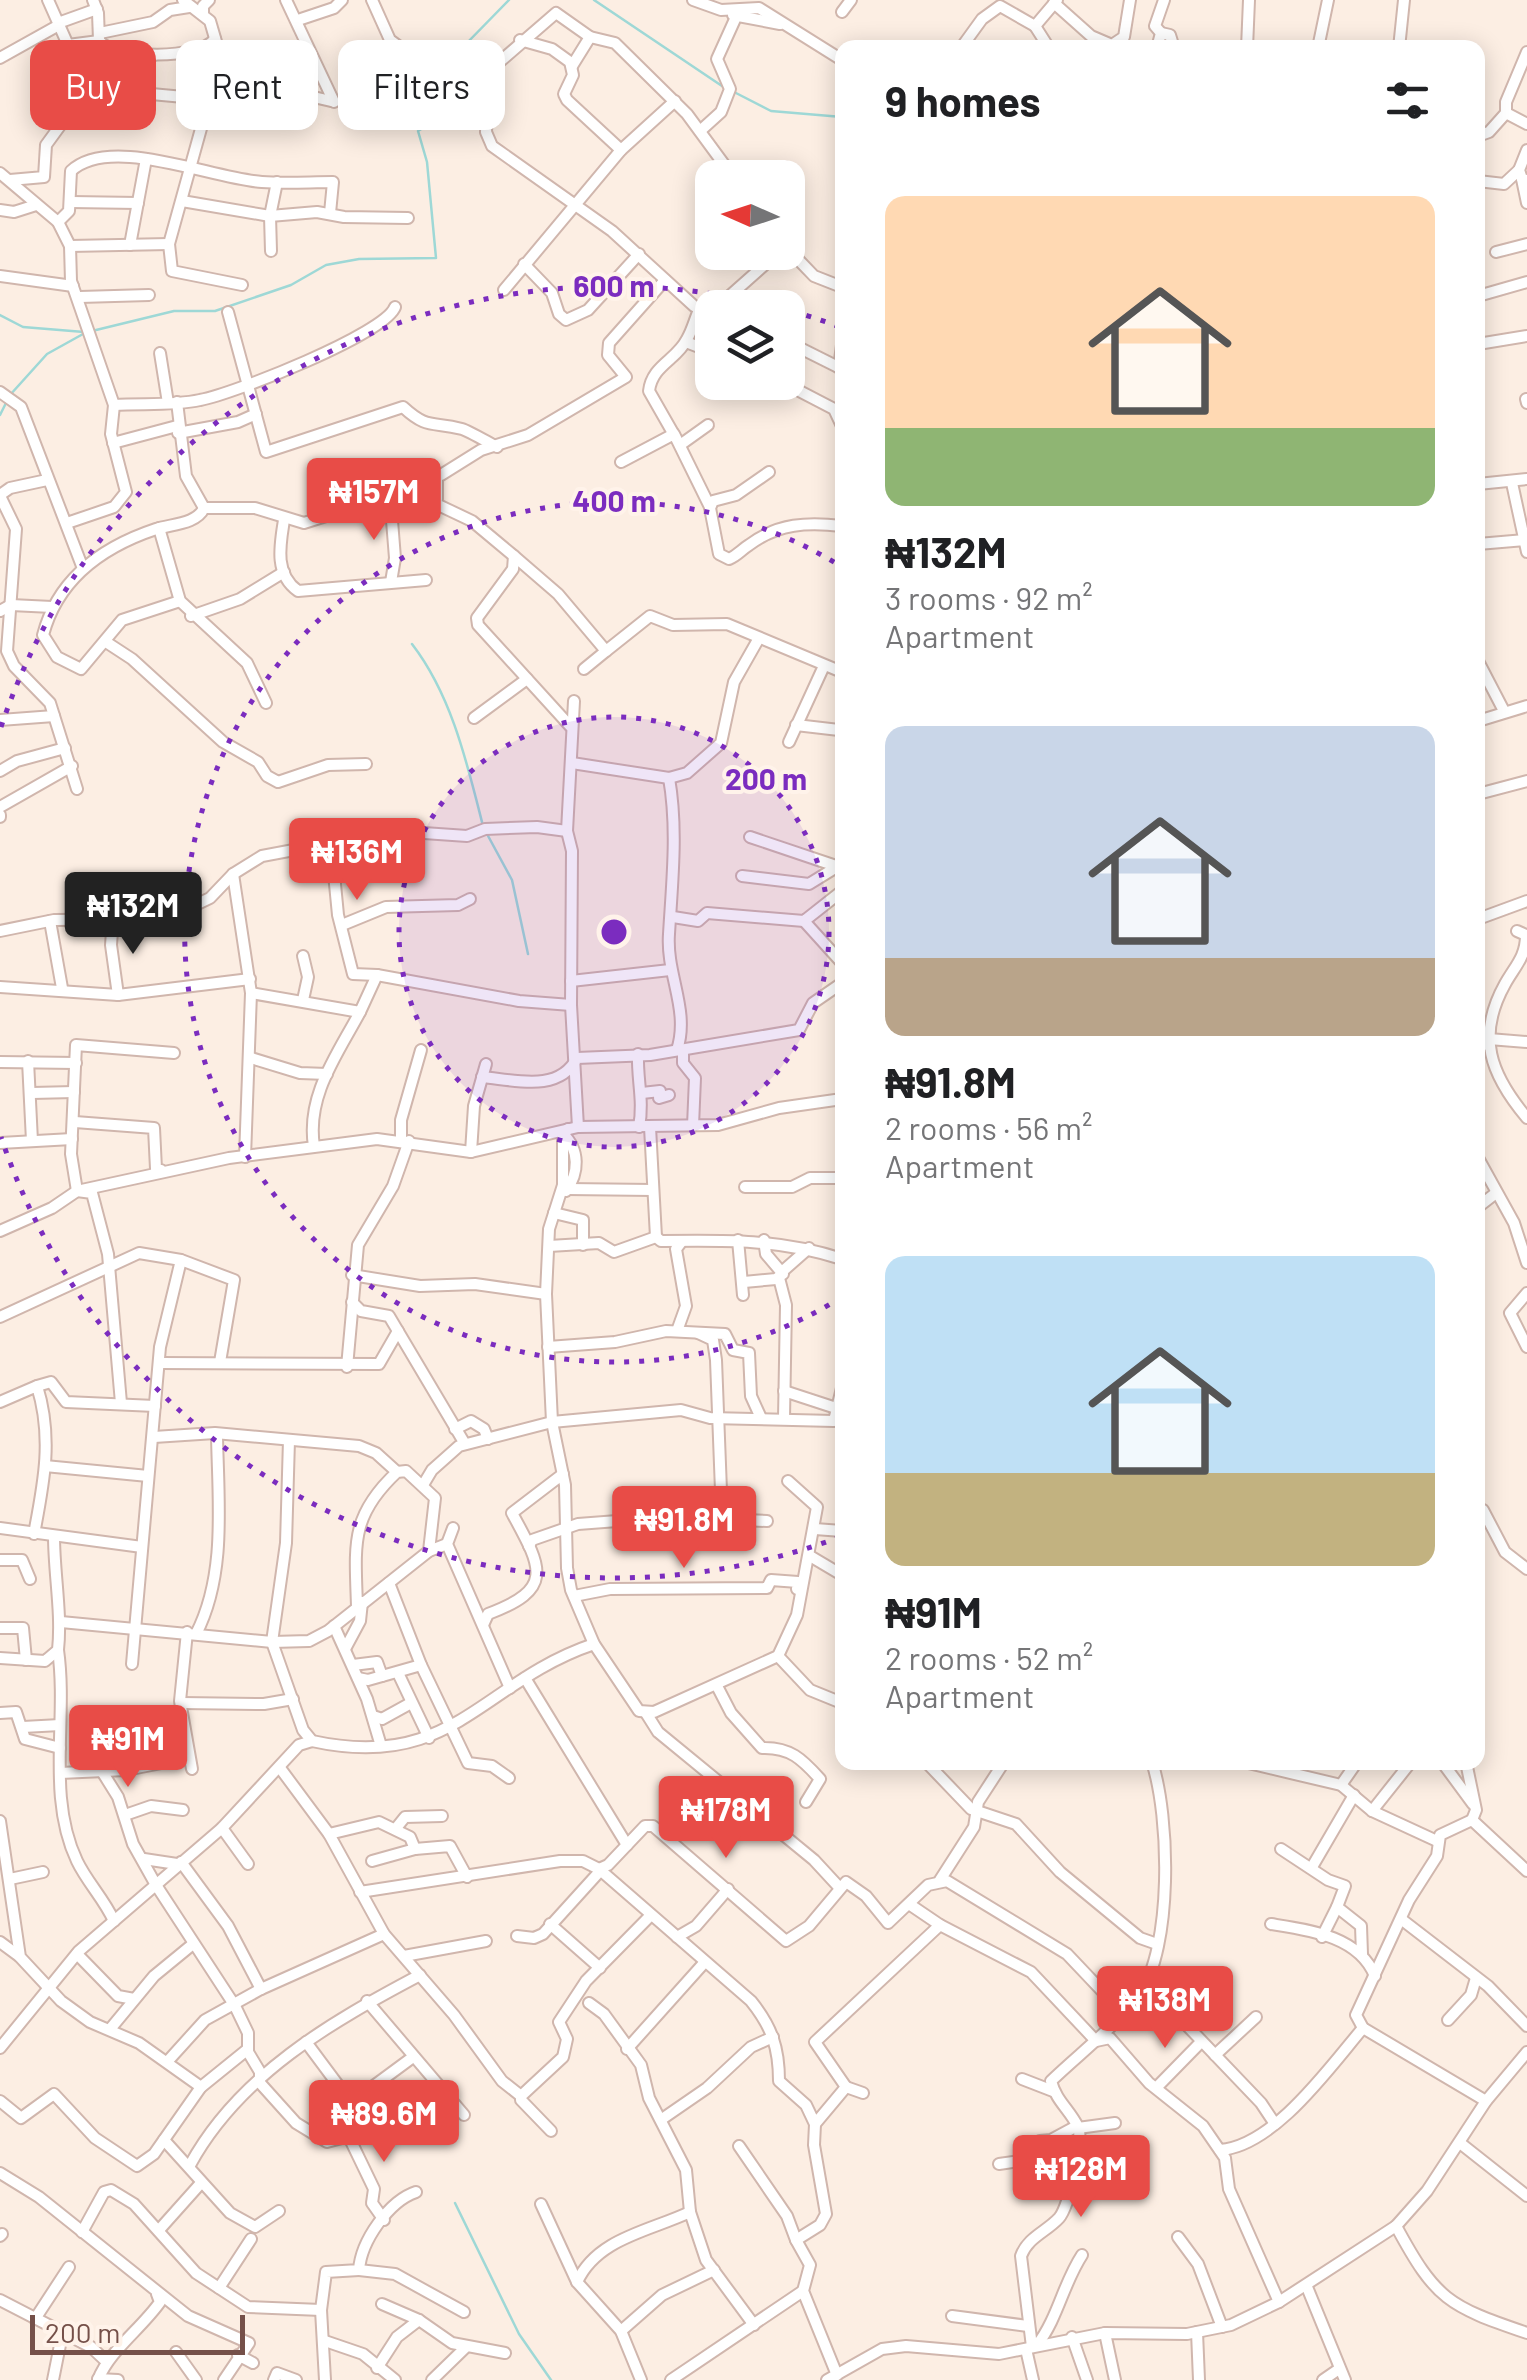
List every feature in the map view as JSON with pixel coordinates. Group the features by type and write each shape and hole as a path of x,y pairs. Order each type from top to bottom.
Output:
{"street":[{"path":"48,0 66,40"},
{"path":"203,16 202,6 209,0"},
{"path":"286,0 307,40"},
{"path":"298,20 334,8 342,0"},
{"path":"372,0 390,40"},
{"path":"693,0 736,17 780,24"},
{"path":"842,12 851,0"},
{"path":"1120,40 1124,37 1130,0"},
{"path":"1164,0 1155,26 1172,40"},
{"path":"1247,40 1249,0"},
{"path":"1320,40 1328,0"},
{"path":"1401,40 1404,0"},
{"path":"1036,26 1055,2 1082,24 1090,36 1100,40"},
{"path":"0,58 95,3 100,37 106,48 154,56 204,50 215,39 210,21 186,4 153,22 100,37 88,40"},
{"path":"722,10 762,4 780,24 835,56"},
{"path":"967,40 982,20 1000,6 1036,26 1044,40"},
{"path":"505,55 556,13 590,37 615,44 675,101 721,160"},
{"path":"700,130 720,112 730,89 717,59 736,17"},
{"path":"1159,40 1161,33"},
{"path":"590,37 572,66 564,94 622,150"},
{"path":"520,40 552,49 572,66"},
{"path":"1485,133 1506,113 1506,102 1525,66 1527,52"},
{"path":"318,67 333,102 318,98"},
{"path":"504,290 622,150 675,101"},
{"path":"1506,113 1527,124"},
{"path":"5,176 44,176 46,145 57,130"},
{"path":"200,130 170,244 172,271 242,285"},
{"path":"488,130 488,141 695,300"},
{"path":"1527,150 1523,176 1527,203"},
{"path":"58,222 71,202 71,171 82,161 107,156 188,166 234,178 334,182 330,213"},
{"path":"130,245 146,159"},
{"path":"5,176 58,222 70,246 73,286 80,297 114,405 113,443 127,486 122,501 67,523"},
{"path":"1485,181 1504,184 1523,176"},
{"path":"271,251 270,216 277,182"},
{"path":"182,201 232,213 270,216 330,213 344,217 408,218"},
{"path":"71,202 138,203"},
{"path":"0,210 14,212 36,205"},
{"path":"70,246 170,244"},
{"path":"1496,252 1527,244"},
{"path":"524,264 552,293 558,314 566,320 588,310 639,254"},
{"path":"805,267 814,276 835,284"},
{"path":"734,290 758,270"},
{"path":"0,276 73,286"},
{"path":"408,477 437,474 481,450 498,448 559,419 626,377 608,355 609,343 664,280"},
{"path":"1485,294 1527,282"},
{"path":"80,297 149,295"},
{"path":"114,405 173,403 248,387 378,326 395,308"},
{"path":"228,312 248,387 246,394 266,452 403,406 416,420 433,428 466,430 476,440 498,448"},
{"path":"695,330 662,364 649,391 710,508 719,554 729,559 782,526 835,525"},
{"path":"1485,343 1526,338"},
{"path":"686,342 695,345"},
{"path":"805,350 835,365"},
{"path":"160,352 186,476 204,508"},
{"path":"0,392 21,407 82,566"},
{"path":"805,394 835,412"},
{"path":"113,443 178,429 238,422 256,414"},
{"path":"680,445 708,425"},
{"path":"622,462 673,433"},
{"path":"710,508 713,501 736,495 768,472"},
{"path":"204,508 255,508 304,523 354,507 391,508 432,502 437,499 437,474"},
{"path":"1485,484 1527,478"},
{"path":"48,480 10,488 0,496 16,529 5,608 7,651 14,666 50,703 77,789"},
{"path":"1485,544 1526,546 1512,483"},
{"path":"432,502 472,521 514,556 558,594 606,651"},
{"path":"180,601 122,620 81,669 58,657 43,635 52,607 82,566 159,528 197,518 204,508"},
{"path":"391,508 395,558 391,582"},
{"path":"829,524 835,518"},
{"path":"284,520 279,542 290,586 307,593 426,580"},
{"path":"159,528 180,601 191,616 246,663 266,703"},
{"path":"514,556 513,570 477,618 478,625 570,726"},
{"path":"191,616 240,599 284,572"},
{"path":"5,608 52,607"},
{"path":"584,669 650,616 672,625 728,624 835,671"},
{"path":"572,763 669,778 687,773 721,743 734,682 760,638"},
{"path":"106,642 132,659 223,742 258,762 267,776 278,782 328,765 366,764"},
{"path":"790,742 823,668"},
{"path":"1485,674 1504,711"},
{"path":"474,718 528,679"},
{"path":"574,701 567,831 574,914 571,981 577,1058 563,1185 549,1246 546,1294 552,1422 563,1474 567,1568 574,1596 594,1644 639,1711 646,1713 717,1686 778,1656 797,1615 817,1506 788,1481"},
{"path":"1485,718 1527,706"},
{"path":"0,720 54,716"},
{"path":"796,726 835,730"},
{"path":"0,771 17,761 65,748"},
{"path":"1,809 72,766"},
{"path":"669,778 673,917 670,970 682,1012 680,1050 683,1062 695,1078 693,1126"},
{"path":"1485,792 1527,781"},
{"path":"0,931 50,920 142,921 179,914 210,898 233,874 262,856 332,844 345,846 395,831 467,836 484,829 537,827 567,831"},
{"path":"750,837 835,866"},
{"path":"332,844 352,974 378,975 520,1001 572,1005"},
{"path":"742,876 808,884 835,870"},
{"path":"233,874 251,993 252,1058 245,1158"},
{"path":"804,921 835,897"},
{"path":"342,924 386,907 458,904 470,899"},
{"path":"1485,917 1527,902"},
{"path":"673,917 698,920 707,913 804,921 835,954"},
{"path":"113,918 118,995"},
{"path":"50,920 62,988"},
{"path":"1524,934 1524,956 1489,1014 1489,1040 1493,1065 1527,1118"},
{"path":"303,956 308,976 303,1000"},
{"path":"571,981 670,970"},
{"path":"314,1146 312,1112 378,975"},
{"path":"0,987 62,988 118,995 250,979"},
{"path":"577,1058 680,1050 799,1030 818,999 835,988"},
{"path":"251,993 360,1012"},
{"path":"1485,1044 1489,1040 1527,1042"},
{"path":"77,1191 72,1139 76,1046 174,1054"},
{"path":"347,1366 352,1274 358,1245 393,1186 405,1141 401,1120 422,1050"},
{"path":"638,1054 638,1085 654,1190 656,1237"},
{"path":"252,1058 300,1073 327,1074"},
{"path":"482,1077 553,1081 572,1069 577,1058"},
{"path":"28,1061 32,1141"},
{"path":"0,1062 76,1062"},
{"path":"471,1152 474,1106 486,1064"},
{"path":"642,1093 660,1090 659,1098 669,1095"},
{"path":"32,1092 74,1092"},
{"path":"0,1231 52,1208 77,1191 161,1170 363,1140 405,1141 471,1152 570,1130 718,1126 779,1108 835,1100"},
{"path":"74,1122 154,1128 156,1168 161,1170"},
{"path":"555,1210 567,1190 576,1157 570,1130"},
{"path":"0,1142 72,1139"},
{"path":"1485,1172 1514,1223 1527,1263"},
{"path":"745,1187 792,1186 810,1178 835,1178"},
{"path":"567,1190 654,1190"},
{"path":"77,1191 92,1193 119,1340 122,1403"},
{"path":"1485,1202 1496,1193"},
{"path":"555,1210 583,1220 583,1245"},
{"path":"549,1246 600,1244 614,1252 656,1237 682,1241 764,1240 787,1242 835,1257"},
{"path":"738,1240 742,1295"},
{"path":"764,1240 766,1254 782,1274"},
{"path":"682,1241 676,1249 686,1306 683,1330"},
{"path":"784,1418 786,1306 782,1274 787,1242"},
{"path":"744,1282 782,1274 808,1248"},
{"path":"0,1317 139,1253 181,1260 234,1280 220,1362"},
{"path":"132,1664 155,1406 168,1306 181,1260"},
{"path":"352,1274 420,1286 475,1284 546,1294"},
{"path":"1527,1293 1510,1314 1527,1347"},
{"path":"352,1302 361,1311 389,1316 465,1444"},
{"path":"683,1330 712,1340 722,1450 722,1517"},
{"path":"548,1347 614,1342 683,1330 725,1334 734,1350 748,1352 752,1396 761,1418"},
{"path":"161,1363 378,1364 398,1331"},
{"path":"0,1402 51,1382 66,1402 155,1406"},
{"path":"34,1534 48,1420 37,1386"},
{"path":"784,1390 835,1408"},
{"path":"738,1399 752,1396"},
{"path":"424,1484 432,1470 465,1444 552,1422 681,1410 717,1418 834,1422 835,1415"},
{"path":"455,1429 470,1421 484,1428 488,1440"},
{"path":"154,1437 218,1435 360,1446 376,1453 397,1472"},
{"path":"60,1773 190,1764 182,1702 192,1633 213,1583 218,1547 218,1435"},
{"path":"289,1440 286,1543 272,1642 303,1730 312,1741"},
{"path":"45,1466 148,1476"},
{"path":"346,1649 360,1621 356,1554 364,1508 397,1472 406,1471 435,1498 430,1551"},
{"path":"483,1625 488,1614 529,1595 535,1587 528,1546 512,1512 563,1474"},
{"path":"1485,1514 1505,1552 1527,1569"},
{"path":"528,1546 567,1526 722,1517 767,1521"},
{"path":"0,1528 142,1546"},
{"path":"452,1528 447,1544 510,1688"},
{"path":"815,1529 835,1530"},
{"path":"54,1536 54,1593 61,1622 60,1773 68,1832 78,1863 96,1885 114,1921"},
{"path":"61,1622 272,1642 308,1641 334,1626 430,1551 447,1544"},
{"path":"810,1556 835,1571"},
{"path":"0,1560 22,1560 30,1579"},
{"path":"574,1596 610,1589 767,1588 771,1580 798,1582 800,1597"},
{"path":"389,1583 420,1665 468,1762 492,1766 510,1778"},
{"path":"334,1626 358,1678 380,1746"},
{"path":"0,1628 23,1628 26,1660"},
{"path":"0,2048 77,1954 222,1828 299,1746 312,1741 380,1746 428,1738 452,1727 563,1654 594,1644"},
{"path":"0,1658 45,1661 58,1650"},
{"path":"778,1656 810,1690 835,1700"},
{"path":"352,1665 377,1662 382,1676"},
{"path":"358,1678 398,1674 420,1665"},
{"path":"398,1674 428,1738"},
{"path":"526,1678 627,1846"},
{"path":"717,1686 731,1713 762,1748 782,1748 797,1755 820,1778 806,1802"},
{"path":"182,1702 264,1704 294,1699"},
{"path":"372,1716 382,1720 411,1703"},
{"path":"0,1713 16,1712 25,1739 60,1748"},
{"path":"646,1713 658,1732 814,1860 838,1886"},
{"path":"23,1727 60,1725"},
{"path":"280,1768 328,1834 384,1934 502,2081 522,2096"},
{"path":"934,1770 971,1808 1016,1824 1060,1872 1140,1938 1157,1944"},
{"path":"517,1936 534,1938 645,1826 653,1826 789,1941 826,1910 838,1886 846,1882 855,1886 888,1923 928,1885 940,1880 980,1812 978,1802 999,1770"},
{"path":"1033,2380 1021,2256 1027,2243 1065,2208 1080,2144 1078,2127 1051,2081 1096,2041 1149,1975 1157,1944 1168,1839 1154,1770"},
{"path":"1288,1770 1341,1785 1372,1811 1437,1841"},
{"path":"1341,1785 1351,1770"},
{"path":"1372,1811 1405,1770"},
{"path":"1447,1770 1474,1815 1527,1871"},
{"path":"1467,1770 1474,1815"},
{"path":"103,1773 133,1844 156,1885 235,2006 248,2033 248,2049 261,2078 296,2123 327,2142 404,2121"},
{"path":"1312,1867 1354,1795"},
{"path":"124,1815 150,1806 182,1810"},
{"path":"1474,1815 1452,1826 1437,1841 1437,1856 1401,1919 1356,2015 1363,2028 1486,2101"},
{"path":"398,1827 405,1816 442,1816"},
{"path":"0,1821 20,1957"},
{"path":"328,1834 365,1824 398,1827 410,1837 415,1849"},
{"path":"222,1828 248,1864"},
{"path":"372,1861 415,1849 454,1847 467,1877"},
{"path":"1280,1849 1344,1886 1322,1938"},
{"path":"144,1858 179,1863 228,1926 261,1989"},
{"path":"360,1892 560,1861 583,1861 600,1869 751,2001 771,2026 779,2081 806,2105 815,2124 814,2145 826,2214 820,2225 796,2240"},
{"path":"10,1879 44,1872"},
{"path":"940,1880 1067,1954 1122,2012"},
{"path":"677,1938 696,1926 728,1889"},
{"path":"909,1904 940,1926 1031,1972 1096,2041"},
{"path":"1337,1906 1360,1926 1362,1954"},
{"path":"522,2096 564,2057 567,2039 559,2022 600,1968 650,1916"},
{"path":"1401,1919 1476,1978 1527,2026"},
{"path":"550,1924 600,1968"},
{"path":"1272,1924 1344,1941 1362,1954 1375,1976"},
{"path":"863,2093 846,2087 816,2042 940,1926"},
{"path":"167,2062 196,2026 261,1989 384,1934"},
{"path":"404,1956 486,1941"},
{"path":"0,1942 20,1957 48,1990 90,2022 111,2028 201,2087"},
{"path":"111,2028 134,1998 193,1944"},
{"path":"77,1954 118,1996 134,1998"},
{"path":"626,2049 704,1963"},
{"path":"190,2166 220,2116 261,2078 367,2001 420,1975"},
{"path":"1448,2020 1471,1995 1476,1978"},
{"path":"367,2001 464,2115"},
{"path":"590,2003 604,2014 640,2065 649,2098 686,2170 690,2212 714,2270 754,2325"},
{"path":"1174,2013 1275,2124"},
{"path":"1215,2055 1256,2017"},
{"path":"1220,2150 1260,2137 1363,2028"},
{"path":"662,2119 714,2082 751,2047 773,2037"},
{"path":"1096,2041 1110,2038 1156,2088 1203,2126 1220,2150 1230,2169 1230,2189 1279,2302"},
{"path":"306,2042 370,2128"},
{"path":"1156,2088 1200,2043"},
{"path":"0,2101 21,2118 54,2094 95,2138 131,2165 143,2164 201,2087 248,2049"},
{"path":"739,2146 787,2216 810,2265 803,2291 832,2377 882,2349 906,2346 1000,2354 1104,2333 1197,2332 1222,2327 1279,2302 1396,2226 1460,2143 1486,2101 1527,2052"},
{"path":"352,2102 413,2058"},
{"path":"1022,2080 1053,2090"},
{"path":"815,2124 846,2087"},
{"path":"522,2096 521,2100 550,2131"},
{"path":"999,2164 1020,2161 1040,2141 1078,2127 1115,2124"},
{"path":"348,2135 374,2189 372,2202 384,2220"},
{"path":"164,2140 230,2213 255,2227 279,2212"},
{"path":"1460,2143 1525,2191"},
{"path":"0,2173 188,2316 248,2343 224,2380"},
{"path":"159,2230 201,2184"},
{"path":"82,2232 107,2190 134,2204 196,2273 248,2307 321,2310"},
{"path":"359,2270 360,2258 394,2202 416,2192"},
{"path":"541,2204 578,2282 621,2331 641,2380"},
{"path":"578,2282 589,2263 618,2239 648,2232 690,2212"},
{"path":"1396,2226 1430,2284 1451,2304 1527,2333"},
{"path":"1178,2237 1198,2264 1222,2327"},
{"path":"220,2288 251,2238"},
{"path":"1032,2347 1050,2329 1067,2278 1082,2255"},
{"path":"35,2319 69,2266"},
{"path":"325,2380 322,2281 329,2268 395,2274 464,2312"},
{"path":"621,2331 662,2296 714,2270"},
{"path":"1307,2287 1342,2374 1323,2380"},
{"path":"671,2380 803,2291"},
{"path":"118,2380 98,2380 107,2362 147,2322 160,2302 158,2294"},
{"path":"0,2300 91,2347 107,2362"},
{"path":"382,2304 466,2348 505,2353"},
{"path":"952,2316 1028,2326"},
{"path":"377,2368 397,2337 419,2320"},
{"path":"1197,2332 1199,2380"},
{"path":"1104,2333 1112,2378"},
{"path":"53,2380 62,2335"},
{"path":"1072,2337 1087,2380"},
{"path":"325,2341 364,2354 395,2380"},
{"path":"432,2380 466,2348"},
{"path":"176,2352 193,2375 182,2380"},
{"path":"238,2355 253,2363"},
{"path":"274,2380 277,2373 296,2380"}],"waterway":[{"path":"470,40 509,0"},
{"path":"594,0 722,86"},
{"path":"734,92 771,111 835,116"},
{"path":"92,331 174,311 215,311 291,285 326,265 359,259 436,258 427,162 420,130"},
{"path":"0,315 23,327 84,332"},
{"path":"10,395 47,354 83,334"},
{"path":"0,415 6,403"},
{"path":"412,644 448,708 483,826"},
{"path":"487,834 512,880 528,954"},
{"path":"455,2203 519,2334 551,2380"}]}
